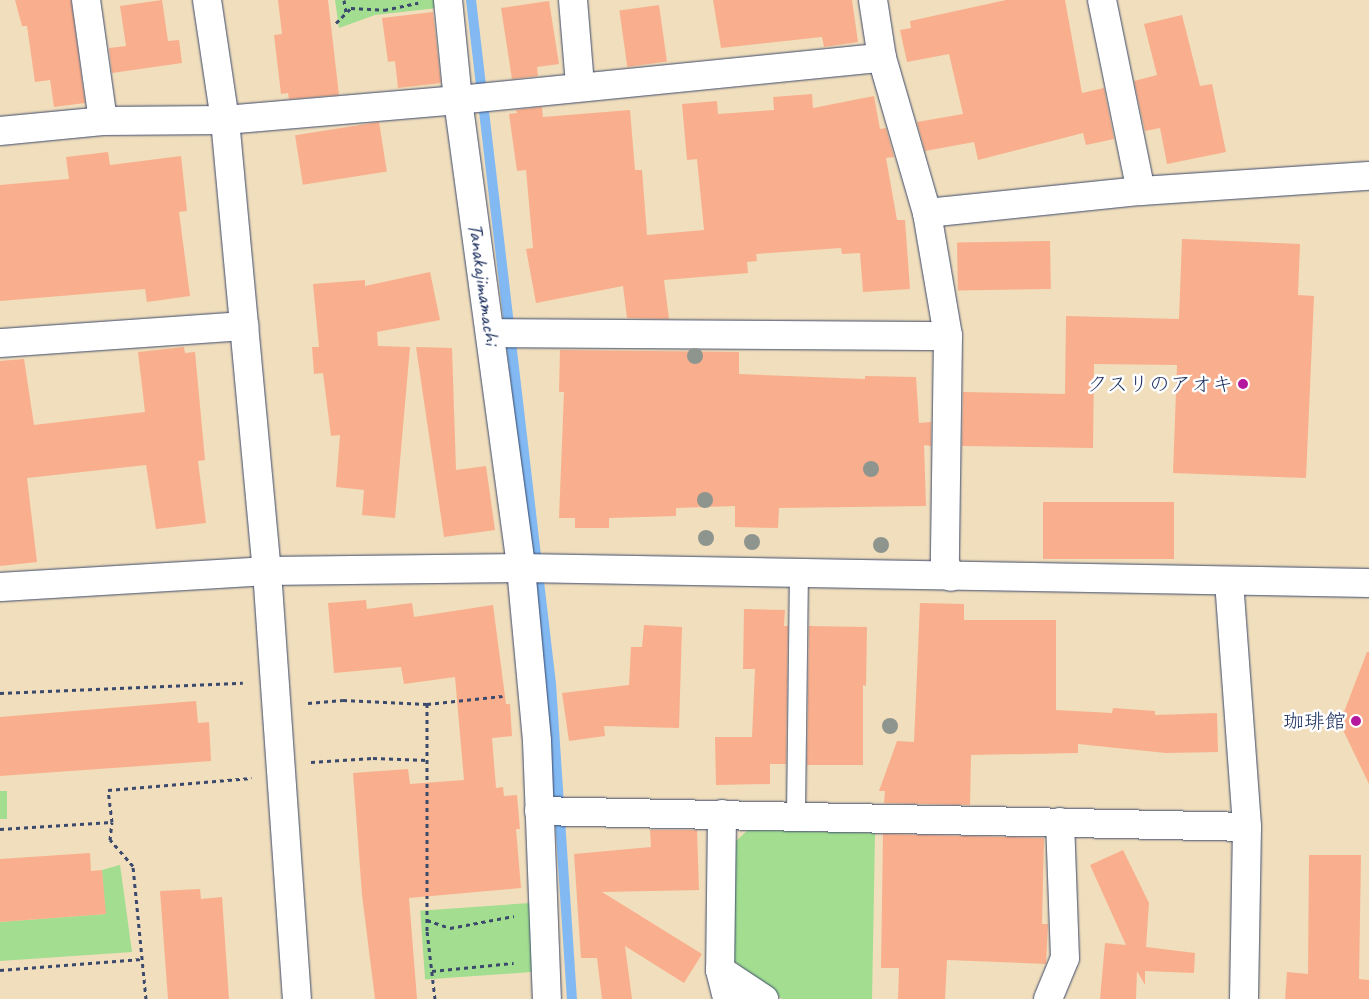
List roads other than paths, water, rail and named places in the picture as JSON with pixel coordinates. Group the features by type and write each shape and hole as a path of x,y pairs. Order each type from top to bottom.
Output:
{"street":[{"path":"86,0 103,121"},
{"path":"207,0 224,120 267,570 297,999"},
{"path":"573,0 580,86"},
{"path":"873,0 882,58 927,213 948,336 945,563 951,577"},
{"path":"1102,0 1141,190"},
{"name":"Tanakajimamachi","path":"435,1 458,100 521,568 533,692 547,999"},
{"path":"0,131 103,121 224,120 458,100 580,86 882,58"},
{"path":"927,213 1141,190 1369,176"},
{"path":"0,344 244,326"},
{"path":"491,334 948,336"},
{"path":"0,587 267,570 521,568 1369,583"},
{"path":"1229,581 1247,827 1244,999"},
{"path":"539,811 796,815 1247,827"},
{"path":"722,814 720,970 727,999"},
{"path":"1048,999 1064,958 1060,822"},
{"path":"720,970 764,999"}],"lane":[{"path":"796,815 799,574"}],"waterway":[{"path":"471,0 551,684 572,999"}],"place":[{"name":"クスリのアオキ","path":"1243,384"},
{"name":"珈琲館","path":"1356,721"}]}
